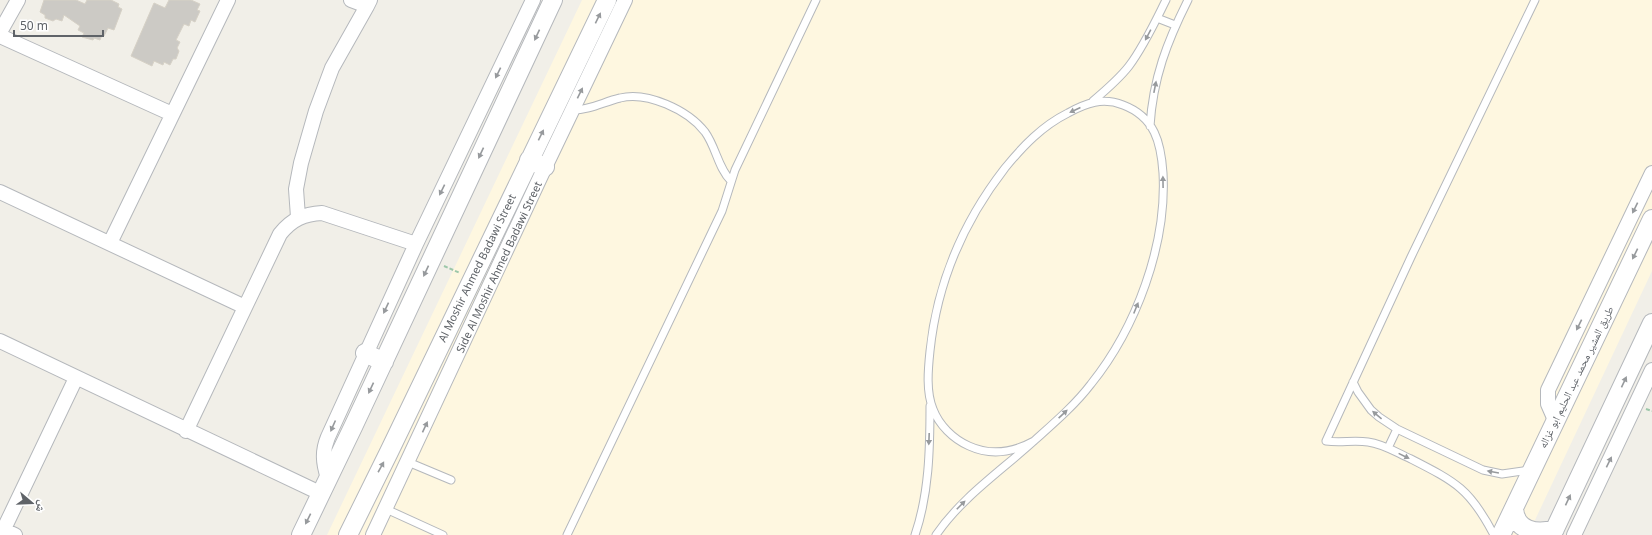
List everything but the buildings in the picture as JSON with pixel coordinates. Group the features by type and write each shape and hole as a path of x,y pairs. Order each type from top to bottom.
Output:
{"street":[{"path":"0,32 18,0"},
{"path":"110,243 228,0"},
{"path":"298,217 296,190 301,163 316,111 332,68 368,3 351,0"},
{"path":"324,486 323,462 325,445 365,353 533,0"},
{"path":"301,535 384,362 553,0"},
{"name":"Al Moshir Ahmed Badawi Street","path":"348,535 473,278 537,163 607,0"},
{"name":"Side Al Moshir Ahmed Badawi Street","path":"373,535 408,462 537,163 572,110 625,0"},
{"path":"0,36 172,114"},
{"path":"1555,420 1548,404 1548,390 1652,173"},
{"path":"0,192 245,307"},
{"path":"186,431 280,234 288,224 298,217 322,213 416,244"},
{"name":"طريق المشير محمد عبد الحليم ابو غزاله","path":"1501,535 1652,219"},
{"path":"1514,508 1514,515 1517,522 1528,531 1542,534 1553,532 1652,323"},
{"path":"0,341 186,431 324,486"},
{"path":"365,353 384,362"},
{"path":"1574,535 1652,370"},
{"path":"7,533 76,378"}],"lane":[{"path":"567,535 722,211 731,181 772,90 816,0"},
{"path":"1092,102 1118,79 1129,66 1166,0"},
{"path":"1150,126 1151,108 1162,57 1188,0"},
{"path":"1494,535 1482,512 1463,489 1446,477 1379,444 1360,441 1326,441 1414,250 1535,0"},
{"path":"1157,18 1176,25"},
{"path":"572,110 589,109 620,98 629,97 646,98 667,106 687,116 701,127 711,142 724,172 731,181"},
{"path":"915,535 921,513 928,461 930,400 929,357 936,310 950,264 969,222 991,186 1036,134 1056,120 1077,108 1092,102 1101,101 1120,104 1137,112 1150,126 1159,144 1162,162 1163,198 1159,234 1137,304 1115,350 1092,384 1079,399 1034,441 963,502 936,535"},
{"path":"1353,382 1358,392 1371,410 1397,429 1483,470 1502,474 1532,470"},
{"path":"930,400 938,420 945,429 962,443 972,448 982,451 1004,452 1020,448 1034,441"},
{"path":"1388,448 1397,429"},
{"path":"408,462 451,480"},
{"path":"386,509 443,535"}],"path":[{"path":"442,265 473,278"}],"shaded area":[{"path":"582,0 1652,0 1652,271 1528,535 327,535"}]}
